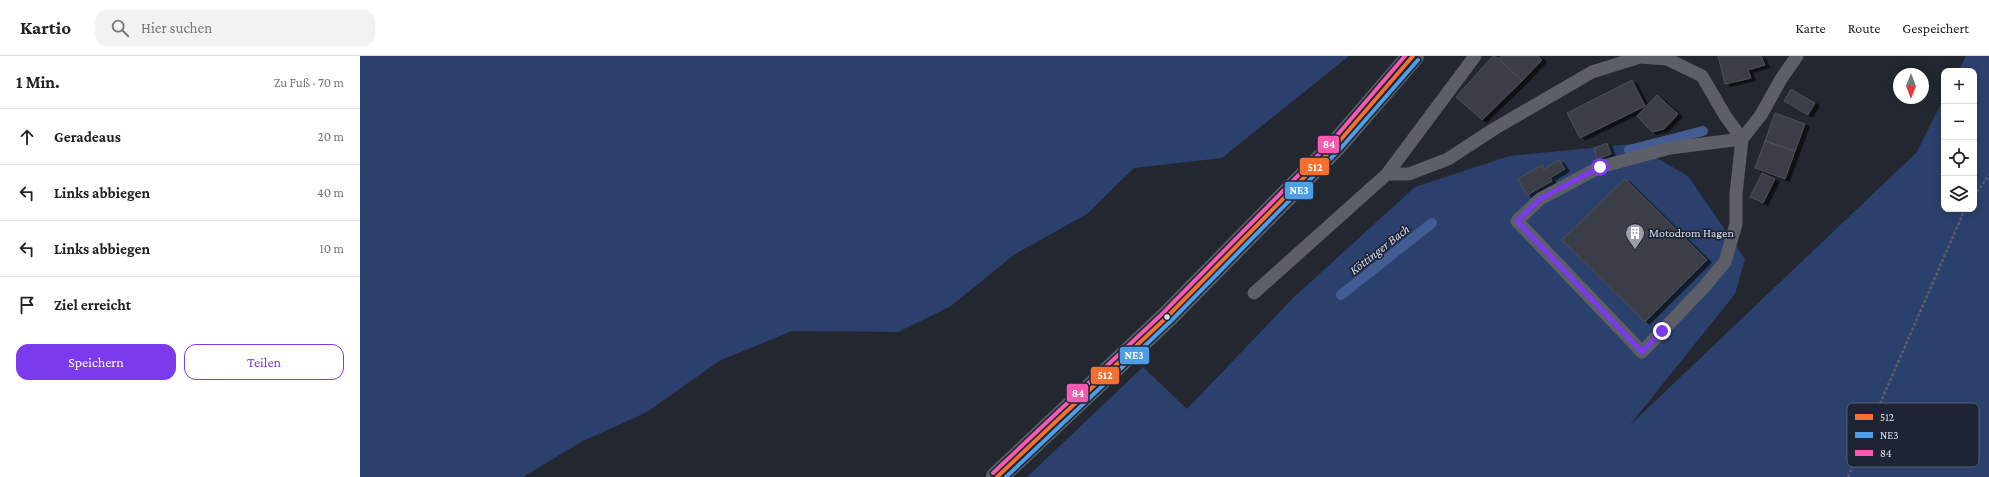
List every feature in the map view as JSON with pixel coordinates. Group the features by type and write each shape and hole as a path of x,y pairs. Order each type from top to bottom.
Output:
{"main road":[{"path":"997,477 1167,317 1326,155 1413,56"}],"lane":[{"path":"1254,293 1387,174 1475,56"},
{"path":"1742,139 1670,148 1600,167 1540,199 1517,221 1642,352 1705,286 1725,262 1736,224 1736,194 1742,139 1761,115 1781,79 1797,56"},
{"path":"1387,174 1410,174 1448,159 1494,129 1592,72 1640,57 1667,59 1702,76 1726,117 1742,139"}],"path":[{"path":"1977,192 1989,175"},
{"path":"1880,403 1964,212"},
{"path":"1848,477 1852,467"}],"shaded area":[{"path":"360,56 1349,56 1222,158 1134,168 1087,214 1015,254 951,306 898,332 792,331 719,361 647,412 581,442 523,477 360,477"},
{"name":"Motodrom Hagen","path":"1966,56 1989,56 1989,477 1027,477 1143,367 1187,409 1293,298 1415,187 1509,156 1632,144 1688,176 1745,259 1735,294 1629,426 1917,152 1941,104 1941,212 1977,212 1977,68 1960,68"}],"building":[{"path":"1493,56 1499,59 1522,81 1482,120 1456,97"},
{"path":"1502,56 1538,56 1542,60 1522,81 1499,59"},
{"path":"1718,56 1761,56 1765,65 1748,70 1751,78 1725,84"},
{"path":"1632,80 1645,106 1580,138 1567,113"},
{"path":"1791,89 1815,103 1808,115 1784,101"},
{"path":"1657,95 1678,114 1664,129 1652,132 1637,116"},
{"path":"1775,113 1805,124 1795,151 1765,141"},
{"path":"1765,141 1795,151 1785,179 1755,168"},
{"path":"1607,143 1611,154 1597,159 1594,148"},
{"path":"1559,160 1565,169 1550,178 1552,181 1527,195 1518,179 1542,165 1544,169"},
{"path":"1762,173 1775,179 1763,203 1750,197"},
{"name":"Motodrom Hagen","path":"1625,179 1707,260 1645,322 1562,240"}],"waterway":[{"name":"Köttinger Bach","path":"1629,150 1703,131"},
{"name":"Köttinger Bach","path":"1341,295 1432,223"}],"transit line":[{"name":"84","path":"993,473 1163,313 1333,140 1405,56"},
{"name":"512","path":"997,477 1167,317 1337,144 1413,56"},
{"name":"NE3","path":"1006,477 1171,321 1341,148 1418,60"}],"place":[{"name":"Motodrom Hagen","path":"1635,250"}],"route":[{"path":"1600,167 1540,199 1517,221 1642,352 1662,331"}]}
